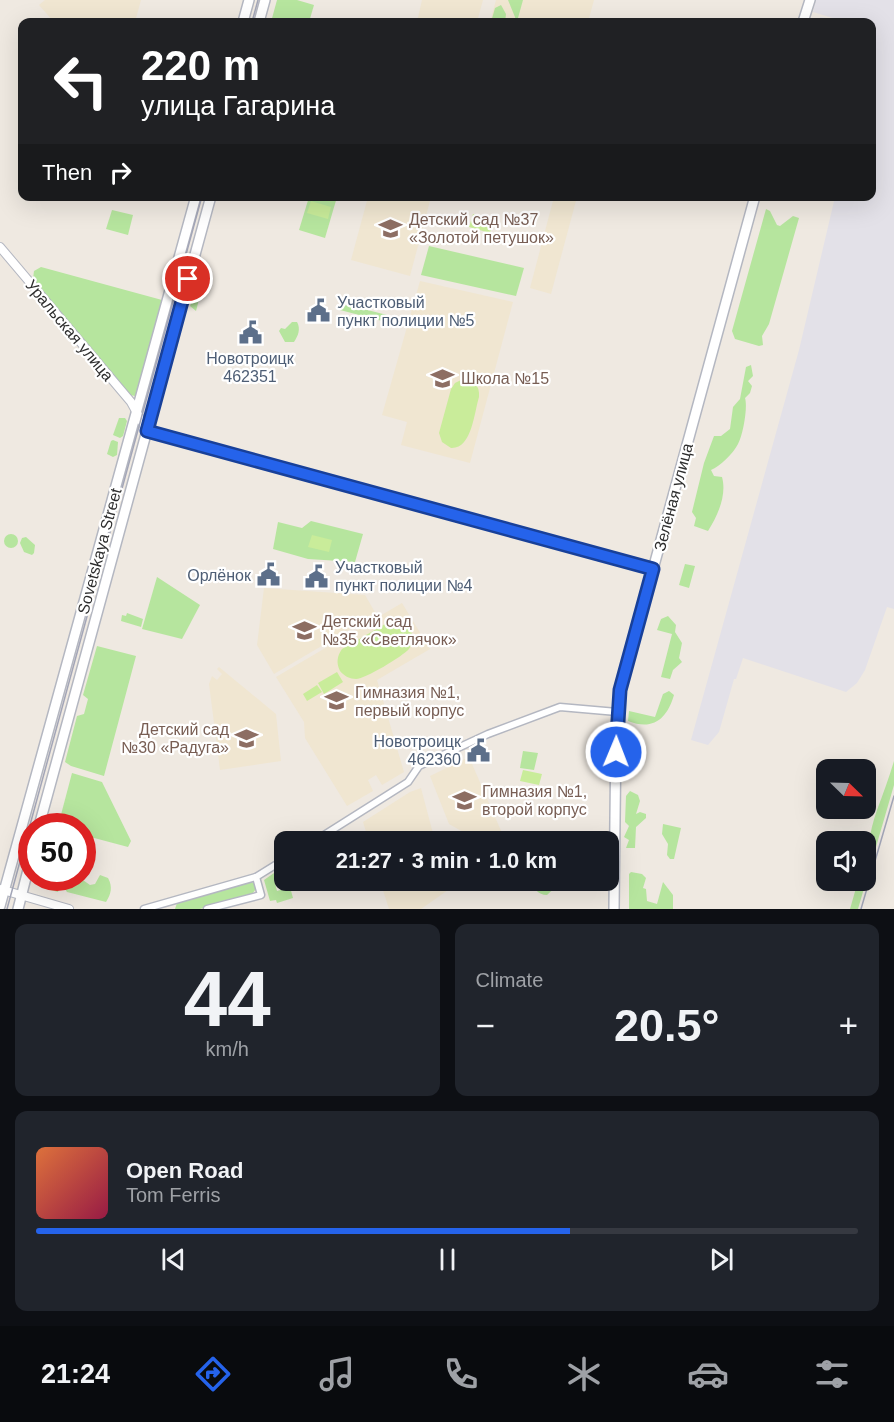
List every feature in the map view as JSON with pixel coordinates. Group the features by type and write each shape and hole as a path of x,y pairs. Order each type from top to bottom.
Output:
{"main road":[{"path":"244,18 249,0"},
{"path":"260,18 265,0"},
{"path":"804,18 810,0"},
{"name":"Sovetskaya Street","path":"0,906 138,414 195,201"},
{"name":"Sovetskaya Street","path":"43,813 210,201"},
{"name":"Зелёная улица","path":"614,909 617,712 620,690 754,201"},
{"path":"18,909 22,891"}],"street":[{"name":"Уральская улица","path":"1,251 127,396 147,431"},
{"path":"147,431 653,569"},
{"path":"330,831 408,782 418,766 488,734 560,707 617,712"},
{"path":"144,909 256,877 274,866"},
{"path":"207,909 261,895 256,877"},
{"path":"3,890 69,909"}],"shaded area":[{"path":"45,0 141,0 136,18 50,18 39,5"},
{"path":"422,0 483,0 478,18 418,18"},
{"path":"496,0 594,0 589,18 491,18"},
{"path":"816,0 894,0 894,609 887,607 865,670 857,683 846,692 743,658 736,679 734,679 719,732 708,745 691,740 799,350 834,201 876,201 876,18 832,18 813,12"},
{"name":"Детский сад №37 «Золотой петушок»","path":"367,201 430,201 410,276 351,260"},
{"path":"553,201 576,201 551,294 530,288"},
{"name":"Школа №15","path":"420,281 513,302 470,463 401,445 407,422 382,415"},
{"name":"Детский сад №35 «Светлячок»","path":"264,588 365,595 376,614 274,674 257,645"},
{"name":"Гимназия №1, первый корпус","path":"402,603 430,649 377,680 404,772 382,785 376,775 368,780 373,791 347,806 305,738 304,722 276,677"},
{"name":"Детский сад №30 «Радуга»","path":"219,667 276,714 281,761 220,770 209,684 212,676 217,680 222,674 217,669"},
{"name":"Гимназия №1, второй корпус","path":"469,757 501,831 461,831 449,824 430,776"},
{"path":"421,788 432,831 366,831 363,822 410,792"},
{"path":"383,891 447,891 421,909 389,909"}],"green space":[{"path":"277,0 297,0 314,5 310,18 272,18"},
{"path":"508,0 523,0 518,18 515,18"},
{"path":"501,5 506,18 492,18 495,8"},
{"path":"308,201 336,201 325,238 299,230"},
{"path":"311,201 331,207 328,219 307,213"},
{"path":"766,209 770,211 777,225 780,226 793,216 799,218 769,324 762,336 763,345 759,346 735,339 732,331"},
{"path":"112,210 133,215 128,235 106,229"},
{"path":"473,214 494,220 490,233 469,227"},
{"path":"429,246 524,268 516,296 421,275"},
{"path":"41,267 162,300 164,304 140,391 135,396 130,395 33,279 34,271"},
{"path":"206,272 196,311 190,306 193,300 191,297 197,276"},
{"path":"348,305 387,315 386,322 340,310 342,306"},
{"path":"292,322 297,322 298,335 294,342 285,342 279,331"},
{"path":"751,365 753,376 748,381 752,386 745,398 745,414 740,440 730,456 711,470 714,476 722,477 723,491 718,512 708,531 694,526 696,518 692,512 704,463 714,436 721,436 730,429 733,407 740,399 746,367"},
{"path":"463,379 476,384 479,397 468,437 458,447 451,448 442,442 439,433 451,389 455,383"},
{"path":"119,418 125,418 127,421 123,436 120,438 113,435"},
{"path":"113,440 118,442 117,455 113,457 107,454"},
{"path":"311,521 363,534 355,562 308,559 273,549 278,522 302,528"},
{"path":"11,534 16,536 18,541 16,546 11,548 6,546 4,541 6,536"},
{"path":"312,535 332,540 329,552 308,547"},
{"path":"26,537 35,545 32,555 24,552 20,543 22,538"},
{"path":"685,564 695,566 689,588 679,585"},
{"path":"157,577 200,605 182,639 142,629"},
{"path":"127,613 143,619 141,627 121,621 122,615 126,616"},
{"path":"668,616 676,625 675,632 682,643 679,658 682,662 673,670 670,679 661,677 672,634 657,630 661,619"},
{"path":"392,620 407,625 410,629 413,639 409,649 384,667 361,678 345,676 338,662 342,649"},
{"path":"97,646 136,656 104,776 65,762 77,716 84,714 88,699 83,695"},
{"path":"337,672 343,682 324,694 318,683"},
{"path":"317,685 322,692 307,701 303,694"},
{"path":"669,691 674,695 667,711 658,721 645,725 628,721 629,711 655,717 663,694"},
{"path":"523,751 538,753 534,770 520,768"},
{"path":"894,761 894,785 876,847 876,831 871,831"},
{"path":"523,770 542,774 539,785 520,781"},
{"path":"72,773 102,782 131,841 128,847 96,838 96,813 61,813"},
{"path":"630,791 638,795 640,801 636,814 640,812 646,814 646,818 636,827 635,848 626,848 629,840 624,837 629,826 625,822 626,796"},
{"path":"663,824 681,828 674,859 670,859 667,855 668,844 662,834"},
{"path":"631,872 642,874 646,878 643,888 646,889 647,901 657,904 663,882 673,895 673,909 629,909 629,874"},
{"path":"274,873 274,891 291,891 293,898 277,903 276,900 270,901 264,880"},
{"path":"100,875 108,878 111,887 106,902 66,891 96,891 96,882"},
{"path":"250,881 255,884 256,889 252,894 200,909 175,909 177,903"},
{"path":"537,891 551,891 547,895"},
{"path":"855,891 863,891 858,909 850,909"}],"tram line":[{"path":"253,18 258,0"},
{"path":"7,909 201,201"}],"railway":[{"path":"861,909 894,796"}],"place":[{"name":"Детский сад №37 «Золотой петушок»","path":"391,228"},
{"name":"Участковый пункт полиции №5","path":"319,311"},
{"name":"Новотроицк 462351","path":"250,333"},
{"name":"Школа №15","path":"443,378"},
{"name":"Орлёнок","path":"269,575"},
{"name":"Участковый пункт полиции №4","path":"317,576"},
{"name":"Детский сад №35 «Светлячок»","path":"304,630"},
{"name":"Гимназия №1, первый корпус","path":"337,701"},
{"name":"Детский сад №30 «Радуга»","path":"247,738"},
{"name":"Новотроицк 462360","path":"479,750"},
{"name":"Гимназия №1, второй корпус","path":"464,800"}],"route":[{"path":"188,279 147,431 653,569 620,690 616,752"}]}
